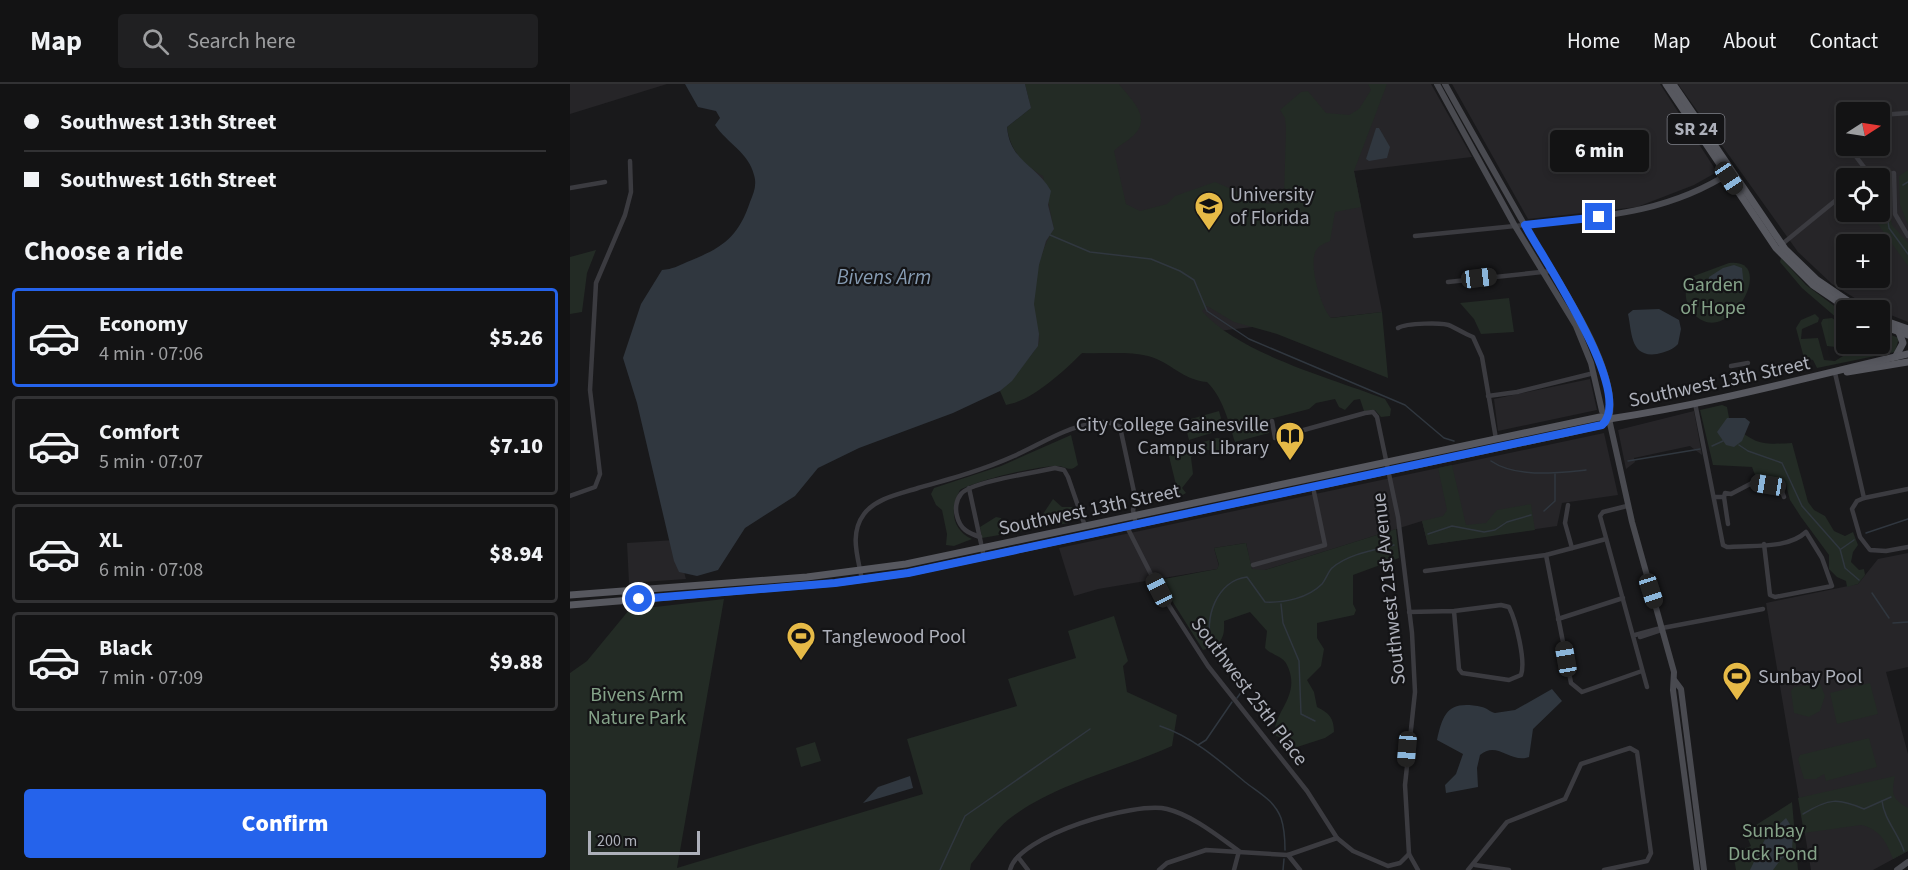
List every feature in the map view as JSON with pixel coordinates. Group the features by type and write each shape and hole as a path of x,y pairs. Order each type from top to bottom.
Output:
{"main road":[{"path":"1437,84 1515,226 1576,326 1594,373 1602,411 1609,419"},
{"path":"1445,84 1583,323 1598,358 1611,410 1609,419 1627,506 1663,629 1675,681 1681,689 1704,870"},
{"name":"SR 24","path":"1665,84 1779,246 1813,285 1836,301"},
{"name":"SR 24","path":"1673,84 1729,173"},
{"path":"1525,225 1639,212 1686,195 1729,173"},
{"name":"SR 24","path":"1779,246 1817,280 1846,300"},
{"path":"1890,323 1908,329"},
{"path":"1890,329 1908,334"},
{"path":"1896,356 1903,343 1899,332"},
{"name":"Southwest 13th Street","path":"570,596 861,571 982,549 1599,417 1609,419 1695,403 1835,373 1908,354"},
{"name":"Southwest 13th Street","path":"1835,373 1908,362"},
{"name":"Southwest 13th Street","path":"570,604 862,580 984,557 1269,496 1314,490 1389,471 1602,425 1609,419"},
{"path":"1311,478 1314,490"},
{"path":"1269,496 1302,480"},
{"path":"1222,497 1224,506"},
{"path":"1675,681 1673,690 1697,870"},
{"path":"1897,870 1908,862"}],"street":[{"path":"1890,115 1908,113"},
{"path":"570,496 585,492 598,483 600,474 590,390 596,283 625,215 631,192 630,160"},
{"path":"1890,174 1894,173 1895,214 1908,236"},
{"path":"570,188 605,182"},
{"path":"1779,246 1836,200"},
{"path":"1414,236 1525,225"},
{"path":"1448,282 1551,271"},
{"path":"1398,328 1412,324 1452,327 1473,338 1479,345 1497,448"},
{"path":"1731,366 1748,363"},
{"path":"1488,396 1594,373"},
{"path":"1835,373 1864,498"},
{"path":"1695,403 1723,545 1727,547 1798,539 1806,532 1822,558 1832,586 1774,597 1770,595 1764,544"},
{"name":"Southwest 21st Avenue","path":"1272,421 1275,438 1372,412 1377,417 1399,524 1409,612 1415,692 1405,785 1409,854 1418,870"},
{"path":"862,580 855,544 856,534 864,514 871,507 899,494 1001,461 1054,435 1091,423 1112,423 1120,427 1136,501 1134,516 1136,525"},
{"path":"980,537 970,534 957,520 956,503 961,493 969,488 1062,469 1068,477 1089,535"},
{"path":"1714,497 1731,494 1752,483 1780,489 1784,496"},
{"path":"969,488 984,557"},
{"path":"1908,489 1864,498 1853,504 1852,513 1866,546 1876,552 1908,547"},
{"path":"1253,565 1325,545 1314,490"},
{"path":"1713,491 1725,495"},
{"path":"1725,495 1728,524"},
{"path":"1568,505 1565,523 1572,548"},
{"path":"1627,506 1601,514 1647,687"},
{"name":"Southwest 25th Place","path":"1127,527 1159,590 1208,666 1307,791 1337,838"},
{"path":"1425,571 1546,555 1606,539"},
{"path":"1546,555 1570,680 1582,692 1642,671"},
{"path":"740,582 741,591"},
{"path":"1558,619 1623,598"},
{"path":"1409,612 1454,611 1501,605 1509,607 1518,636 1521,675 1509,680 1467,676 1462,673 1459,669 1454,611"},
{"path":"1635,637 1663,629 1763,609"},
{"path":"1468,870 1475,865 1502,826 1565,799 1581,764 1630,748 1637,752 1640,766 1650,856 1647,861 1604,870"},
{"path":"1010,870 1018,857 1036,842 1067,829 1129,810 1149,807 1175,811 1239,851"},
{"path":"1159,870 1167,863 1206,850 1288,855 1337,838 1353,851 1388,866 1400,863 1409,854"},
{"path":"1234,870 1239,851"},
{"path":"1288,855 1300,870"},
{"path":"1018,857 1028,870"},
{"path":"1475,865 1509,870"}],"shaded area":[{"path":"570,84 667,84 570,114"},
{"name":"University of Florida","path":"1025,84 1431,84 1472,157 1354,171 1382,312 1201,333 1082,353 1036,382 1029,96"},
{"path":"1452,84 1660,84 1717,172 1694,185 1637,207 1528,219"},
{"path":"1678,84 1908,84 1908,322 1890,315 1890,300 1858,300 1838,288 1890,288 1890,234 1836,234 1836,286 1798,252"},
{"path":"1590,379 1597,410 1498,431 1494,399"},
{"path":"1694,411 1702,455 1690,446 1634,458 1635,462 1626,469 1618,430"},
{"path":"1604,433 1618,495 1562,503 1557,526 1428,545 1422,521 1265,570 1254,571 1246,543 1214,548 1219,566 1217,569 1098,589 1074,596 1059,548"},
{"path":"675,540 686,579 629,583 627,543"},
{"path":"1908,553 1908,667 1886,672 1908,754 1908,851 1873,870 1811,870 1766,603 1858,584 1878,559"}],"green space":[{"name":"University of Florida","path":"1025,84 1119,84 1134,102 1141,115 1139,129 1114,151 1126,204 1140,211 1167,204 1175,196 1215,182 1267,204 1282,202 1286,129 1285,118 1280,110 1301,92 1308,91 1326,113 1349,115 1359,109 1371,90 1368,84 1387,84 1354,171 1361,207 1335,212 1330,241 1321,245 1314,255 1314,273 1323,305 1331,318 1382,312 1388,378 1277,334 1234,322 1207,306 1202,311 1218,326 1262,352 1385,399 1391,409 1390,416 1381,417 1375,410 1364,411 1360,399 1354,400 1345,410 1339,407 1335,399 1316,403 1309,409 1266,420 1269,433 1235,442 1221,402 1207,382 1190,378 1148,356 1124,353 1082,353 1037,392 1006,405 1000,391 1036,349 1039,342 1034,308 1035,284 1044,248 1054,229 1043,176 1029,167 1014,150 1007,127 1031,108"},
{"path":"1908,170 1908,225 1900,205 1899,176"},
{"path":"1890,217 1892,225 1908,243 1908,266 1890,241 1890,234 1885,234 1876,222 1890,222"},
{"path":"596,250 587,273 582,312 570,314 570,257"},
{"path":"1781,258 1806,285 1836,307 1836,317 1802,288 1780,262"},
{"name":"Garden of Hope","path":"1729,263 1743,265 1749,274 1749,286 1743,300 1733,313 1721,321 1707,322 1694,314 1689,307 1686,296 1687,283 1694,276"},
{"path":"1509,298 1514,332 1481,334 1474,319 1460,303"},
{"path":"1815,314 1819,318 1818,322 1802,329 1801,339 1818,338 1824,360 1835,361 1846,354 1880,355 1817,368 1813,360 1804,358 1796,328 1801,320"},
{"path":"1832,318 1836,321 1836,347 1827,346 1821,323 1823,319"},
{"path":"1890,335 1899,338 1895,352 1890,353"},
{"path":"1722,405 1727,407 1730,423 1752,439 1772,444 1792,443 1808,502 1814,510 1825,516 1834,531 1845,536 1853,532 1858,545 1853,552 1851,562 1859,570 1864,569 1865,575 1858,584 1847,587 1846,581 1837,577 1829,569 1829,555 1790,500 1786,485 1781,480 1770,484 1757,480 1752,467 1713,465 1700,410"},
{"path":"1219,411 1224,429 1189,440 1184,421"},
{"path":"1071,435 1078,465 1075,467 1070,469 1060,466 1022,471 993,478 960,490 955,504 954,518 960,530 972,539 954,546 946,545 947,534 942,510 936,505 931,494 934,488 1001,466"},
{"path":"1217,438 1222,439 1223,450 1202,450 1191,457 1193,474 1182,488 1186,493 1179,497 1168,452"},
{"path":"1452,465 1466,525 1486,523 1497,510 1531,504 1535,530 1428,545 1422,521 1443,516 1447,510 1438,468"},
{"path":"1053,499 1062,507 1075,507 1077,516 1069,523 982,538 980,527 996,517 1001,518 1004,525 1008,526 1041,517"},
{"path":"1396,529 1399,558 1353,575 1353,604 1356,610 1354,615 1317,623 1317,638 1324,649 1321,666 1307,680 1314,692 1317,707 1328,714 1332,720 1334,732 1325,738 1291,749 1289,740 1276,736 1275,728 1289,696 1291,676 1285,662 1265,648 1267,631 1250,612 1224,621 1221,640 1214,646 1203,650 1159,580 1217,569 1219,565 1214,548 1246,543 1252,569 1265,570"},
{"name":"Bivens Arm Nature Park","path":"724,599 677,868 923,794 907,739 1017,706 1008,679 1076,658 1068,631 1114,616 1128,661 1123,666 1127,692 1177,715 1172,746 1067,786 1027,807 999,829 971,864 970,870 570,870 570,673 587,661 629,610"},
{"path":"1870,683 1878,714 1837,724 1830,693"},
{"path":"1820,684 1825,696 1820,711 1809,717 1794,713 1791,691 1794,687"},
{"path":"1869,738 1877,767 1826,781 1824,774 1816,779 1804,779 1798,759 1800,755"},
{"path":"815,742 821,761 801,767 796,748"},
{"path":"1895,776 1894,795 1908,808 1908,851 1893,859 1878,833 1861,825 1804,833 1798,798"},
{"name":"Sunbay Duck Pond","path":"1792,802 1798,870 1736,870 1733,853 1751,846 1745,832"}],"water":[{"name":"Bivens Arm","path":"685,84 1025,84 1031,108 1007,127 1009,139 1019,156 1039,175 1051,191 1048,205 1054,229 1046,241 1039,265 1034,304 1039,334 1038,346 1012,381 1000,391 953,413 859,448 818,468 795,496 745,528 718,570 697,576 679,572 674,561 637,403 623,358 641,304 662,270 710,252 727,240 740,225 755,188 754,175 747,160 715,125 720,118 716,111 698,107"},
{"path":"1376,128 1379,128 1390,147 1387,158 1369,161 1366,159"},
{"path":"1734,265 1742,268 1744,287 1738,292 1708,289 1709,277 1723,268"},
{"path":"1659,309 1679,320 1681,329 1678,344 1666,352 1648,354 1637,348 1634,342 1628,314 1633,310"},
{"path":"1727,418 1745,418 1750,422 1742,441 1734,447 1726,445 1717,432"},
{"path":"1552,689 1562,701 1533,729 1529,757 1516,758 1498,751 1486,751 1480,755 1477,768 1478,787 1446,793 1445,785 1456,774 1463,754 1437,740 1442,722 1449,710 1462,705 1471,705 1495,713 1515,710"},
{"path":"910,776 913,788 863,803 878,787"},
{"name":"Sunbay Duck Pond","path":"1786,818 1793,829 1792,852 1781,859 1773,870 1750,870 1767,835"}],"waterway":[{"path":"1903,185 1908,182"},
{"path":"1888,222 1889,228 1908,254"},
{"path":"1050,235 1090,252 1151,259 1180,271 1194,280 1207,311 1249,339 1405,405 1444,438 1454,441"},
{"path":"1712,446 1723,441"},
{"path":"1739,445 1748,451 1782,463 1802,506 1840,549 1845,568 1859,580"},
{"path":"1628,461 1700,449"},
{"path":"1491,461 1512,470 1524,472 1549,473 1586,470"},
{"path":"1544,511 1555,501 1555,474"},
{"path":"1428,534 1452,526 1484,532 1495,530 1507,522 1531,515"},
{"path":"1866,533 1908,519"},
{"path":"1841,549 1854,540"},
{"path":"1212,645 1209,624 1215,602 1220,593 1237,580 1247,577 1265,602 1280,602 1303,596 1316,589 1338,563 1362,553 1394,545"},
{"path":"1872,593 1889,618"},
{"path":"1281,604 1283,623 1299,661 1301,714 1315,721"},
{"path":"1893,623 1908,622"},
{"path":"1220,655 1242,677"},
{"path":"1237,698 1245,687"},
{"path":"1198,745 1206,740 1232,702"},
{"path":"1160,726 1184,736 1205,750 1270,802 1281,818 1285,850"},
{"path":"940,870 965,816 1090,729"},
{"path":"1803,814 1827,802 1847,803 1864,809 1891,797"},
{"path":"1882,801 1885,814 1904,851"},
{"path":"1283,870 1284,859"}],"place":[{"name":"University of Florida","path":"1209,232"},
{"name":"City College Gainesville Campus Library","path":"1290,462"},
{"name":"Tanglewood Pool","path":"801,662"},
{"name":"Sunbay Pool","path":"1737,702"}],"route":[{"path":"639,599 835,583 908,573 1602,425 1609,419 1611,410 1598,358 1583,323 1525,225 1599,217"}]}
